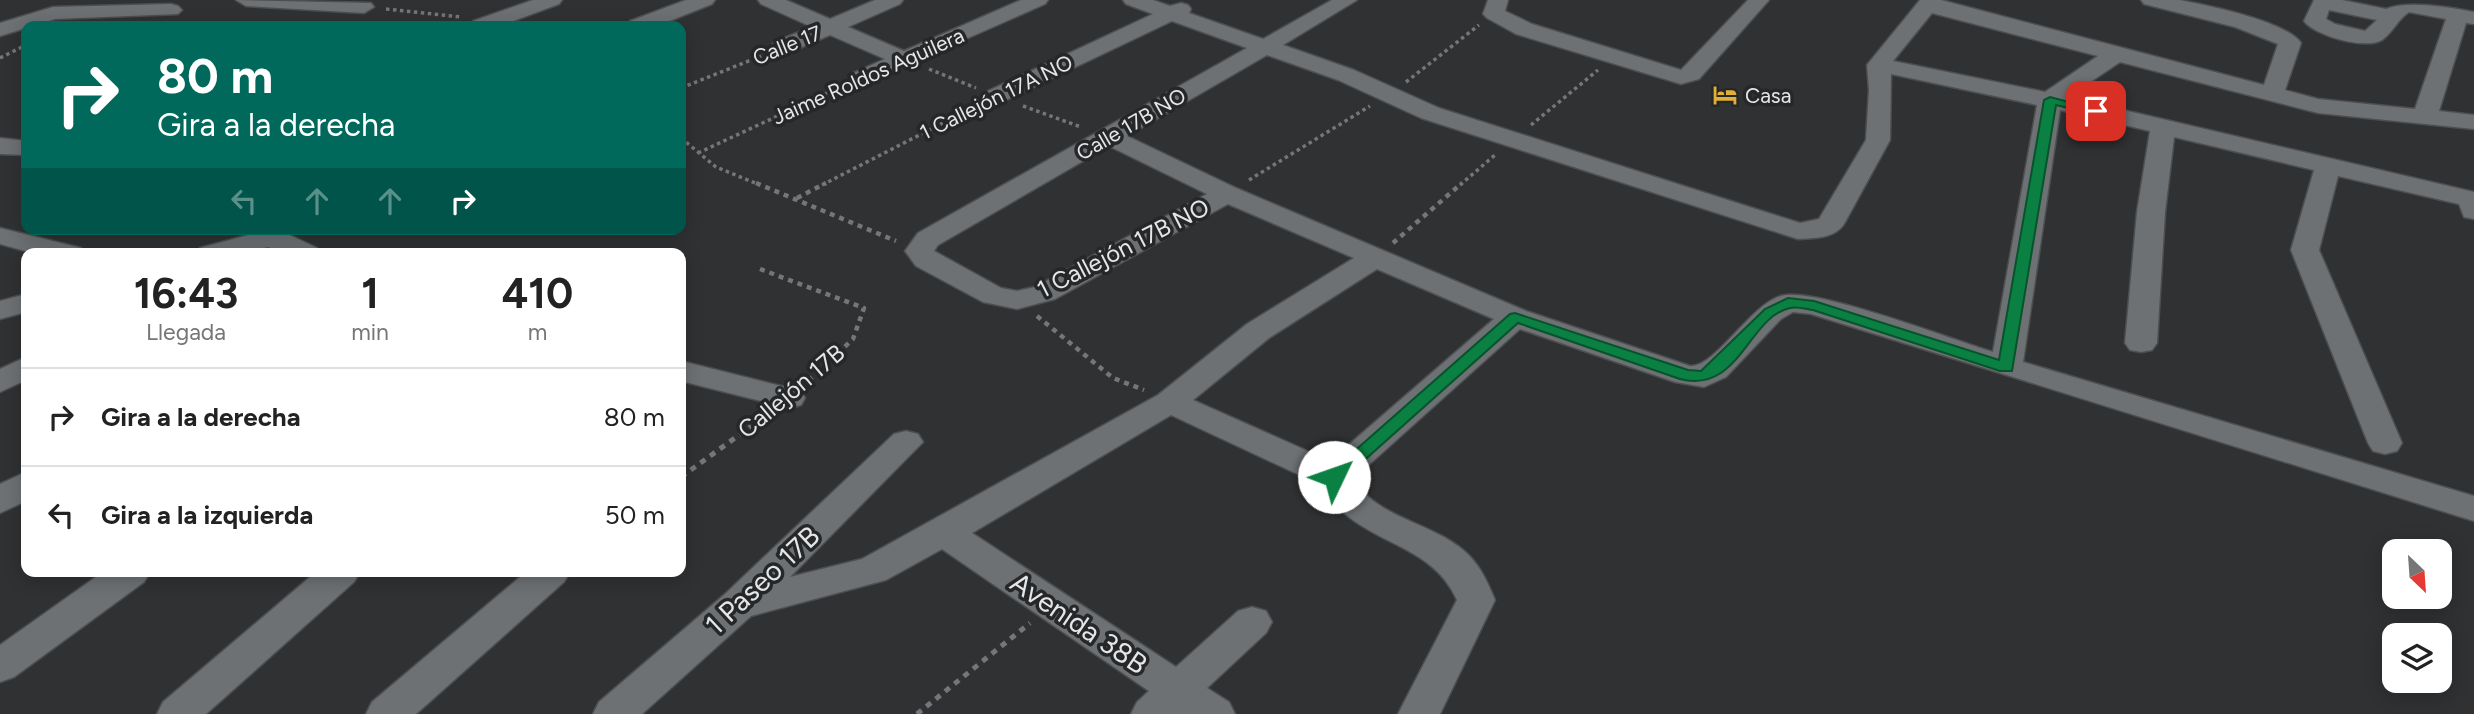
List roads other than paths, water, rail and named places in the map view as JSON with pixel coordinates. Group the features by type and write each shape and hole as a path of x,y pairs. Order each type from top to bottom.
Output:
{"street":[{"path":"246,0 370,3"},
{"path":"495,21 552,0"},
{"path":"651,21 705,0"},
{"path":"768,0 834,26 902,58"},
{"name":"Calle 17","path":"782,47 893,0"},
{"name":"Jaime Roldos Aguilera","path":"861,78 1038,0"},
{"path":"1133,0 1268,45 1346,75 1430,113 1798,231 1817,230 1830,224 1878,140 1881,90 1878,65 1929,2 2318,106 2474,122"},
{"name":"1 Callejón 17A NO","path":"996,96 1198,0"},
{"name":"Calle 17B NO","path":"1017,300 993,296 926,260 919,251 928,239 1347,0"},
{"path":"1496,4 1524,29 1681,77 1691,74 1759,0"},
{"path":"2151,0 2242,22 2286,39 2290,43 2272,94"},
{"path":"328,21 370,3"},
{"path":"2389,16 2407,5 2466,17 2425,116"},
{"path":"28,21 53,13 172,10"},
{"path":"0,30 21,23"},
{"path":"2006,367 2050,100 2078,78 2119,53"},
{"path":"1878,65 2050,100 2470,199 2474,211"},
{"path":"2141,342 2151,212 2163,128"},
{"path":"1110,137 1227,194 1515,317 1686,375 1704,377 1714,370 1770,313 1788,303 1814,305 2006,367 2474,509"},
{"path":"0,146 21,148"},
{"path":"2328,166 2305,250 2385,443"},
{"name":"1 Callejón 17B NO","path":"1017,300 1045,293 1227,194"},
{"path":"227,248 263,235"},
{"path":"244,248 264,235"},
{"path":"268,235 295,248"},
{"path":"0,236 47,248"},
{"path":"738,605 873,570 944,532 1170,402 1258,331 1376,257"},
{"path":"0,310 21,304"},
{"path":"1334,477 1515,317"},
{"path":"0,382 21,370"},
{"path":"686,372 789,398"},
{"path":"1170,402 1334,477 1339,490 1354,506 1458,563 1471,581 1476,600 1419,714"},
{"name":"1 Paseo 17B","path":"614,714 738,605 906,442"},
{"path":"0,501 21,487"},
{"name":"Avenida 38B","path":"944,532 1053,605 1164,701 1214,714"},
{"path":"0,666 124,577"},
{"path":"178,714 335,577"},
{"path":"387,714 545,577"},
{"path":"1164,701 1252,622"}],"place":[{"name":"Casa","path":"1725,95"}]}
